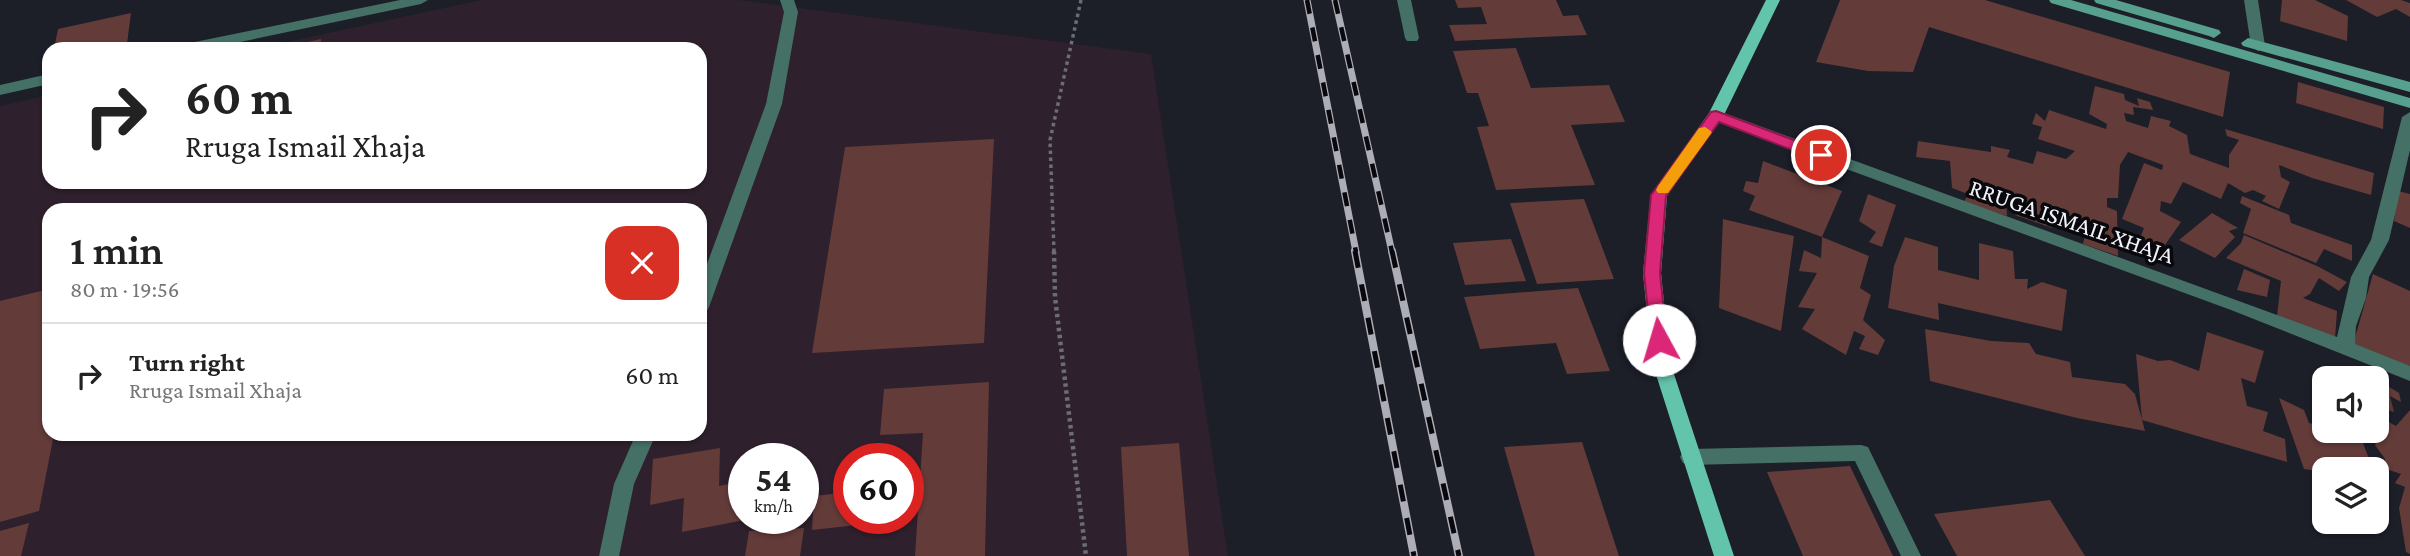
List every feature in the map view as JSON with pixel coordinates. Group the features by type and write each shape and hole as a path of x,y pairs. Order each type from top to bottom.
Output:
{"main road":[{"path":"1724,556 1661,362 1652,273 1659,195 1716,116 1773,0"}],"street":[{"path":"219,42 421,0"},
{"path":"707,288 774,104 791,12 787,0"},
{"path":"1404,0 1412,38"},
{"path":"2056,0 2410,103"},
{"path":"2101,0 2410,87"},
{"path":"2251,0 2258,46"},
{"path":"0,90 42,81"},
{"name":"RRUGA ISMAIL XHAJA","path":"1716,116 1924,195 2346,347 2410,374"},
{"path":"2346,347 2347,326 2357,298 2360,277 2379,240 2404,163 2410,117"},
{"path":"609,556 624,484 643,441"},
{"path":"1690,457 1861,453 1910,556"}],"path":[{"path":"1081,0 1050,140 1055,296 1086,556"}],"shaded area":[{"path":"481,0 739,0 1151,54 1228,556 0,556 0,106 42,97 42,189 707,189 707,42 286,42"}],"building":[{"path":"1455,0 1556,0 1563,16 1578,15 1587,35 1455,41 1449,25 1487,24 1481,7 1458,8"},
{"path":"1840,0 1985,0 2230,72 2223,117 1929,27 1913,72 1868,71 1816,62"},
{"path":"2282,0 2315,0 2348,16 2347,41 2280,21"},
{"path":"2346,0 2401,0 2410,3 2410,17 2396,9 2377,17"},
{"path":"131,13 127,42 55,42 58,29"},
{"path":"1516,48 1531,88 1609,85 1625,122 1571,125 1595,185 1496,190 1477,127 1489,126 1478,93 1467,93 1453,51"},
{"path":"2298,82 2384,107 2383,129 2296,103"},
{"path":"2095,86 2124,94 2125,100 2139,106 2137,98 2150,102 2153,110 2133,107 2134,115 2124,113 2126,121 2148,128 2151,116 2171,121 2169,126 2187,135 2190,154 2229,168 2229,155 2239,140 2227,136 2225,129 2374,173 2371,195 2312,178 2279,165 2281,177 2290,182 2279,209 2262,201 2266,196 2253,190 2245,193 2228,183 2221,199 2183,182 2171,204 2161,201 2160,211 2181,222 2156,258 2137,246 2144,228 2122,219 2144,163 2162,170 2163,165 2128,152 2120,165 2118,198 2107,198 2107,207 2117,211 2118,256 2083,244 2087,226 2062,212 2063,223 2051,219 2052,228 2015,215 2017,199 1989,187 1989,194 2006,200 2007,216 1964,202 1968,194 1952,188 1950,161 1916,157 1918,141 1991,152 1991,146 2010,150 2007,157 2033,164 2037,151 2066,159 2075,151 2038,139 2042,127 2032,124 2036,113 2045,121 2049,110 2106,129 2107,124 2089,114"},
{"path":"994,139 984,343 812,353 845,147"},
{"path":"1763,161 1842,191 1822,237 1749,210 1755,196 1743,191 1746,181 1758,183"},
{"path":"2398,191 2410,194 2410,228 2394,221"},
{"path":"1868,194 1896,205 1882,247 1869,242 1876,232 1859,221"},
{"path":"2242,196 2289,215 2291,223 2352,245 2352,261 2324,249 2316,263 2243,233 2251,209 2240,203"},
{"path":"1584,199 1614,279 1537,284 1510,203"},
{"path":"2212,213 2238,228 2229,231 2235,237 2215,258 2179,240"},
{"path":"1723,219 1794,236 1781,331 1719,308"},
{"path":"2244,235 2317,266 2347,282 2339,291 2319,278 2310,294 2303,298 2337,311 2335,339 2277,316 2281,281 2226,258 2241,243"},
{"path":"1822,237 1869,256 1860,288 1871,295 1863,320 1885,340 1878,355 1859,349 1865,336 1854,331 1846,355 1802,329 1815,309 1798,307 1817,273 1799,271 1804,250 1821,258"},
{"path":"1905,237 1938,247 1938,270 1979,280 1979,243 2013,251 2015,279 2028,279 2027,289 2042,282 2067,290 2062,331 1938,303 1939,320 1888,308 1894,266"},
{"path":"1511,239 1526,281 1465,285 1453,243"},
{"path":"2244,269 2270,280 2267,297 2237,290"},
{"path":"2373,274 2410,291 2410,369 2353,345"},
{"path":"1578,288 1610,371 1567,374 1556,343 1480,349 1464,297"},
{"path":"42,291 42,441 53,441 39,511 0,522 0,301"},
{"path":"1925,329 1991,341 2029,343 2036,354 2070,362 2072,377 2125,384 2135,394 2145,431 2077,418 1930,381"},
{"path":"2207,332 2264,351 2255,383 2241,378 2247,406 2268,412 2263,431 2285,439 2287,462 2142,420 2136,354 2158,361 2170,360 2199,371"},
{"path":"989,382 985,556 915,556 916,534 924,534 923,433 880,435 884,389"},
{"path":"2389,387 2399,393 2401,402 2390,396 2394,412 2389,410"},
{"path":"2279,398 2304,410 2309,423 2312,424 2312,443 2363,443 2368,457 2312,457 2312,470 2304,469"},
{"path":"2410,410 2410,554 2406,552 2399,508 2405,487 2395,483 2401,474 2389,470 2389,457 2384,457 2375,445 2389,443 2389,422 2396,426"},
{"path":"1582,442 1619,556 1535,556 1504,447"},
{"path":"1179,443 1189,556 1127,556 1121,447"},
{"path":"720,448 719,486 728,484 728,523 682,532 684,498 650,505 653,459"},
{"path":"1850,466 1893,556 1803,556 1767,472"},
{"path":"833,494 833,528 819,529 819,495"},
{"path":"2050,500 2085,556 1957,556 1934,514"},
{"path":"29,523 21,556 0,556 0,531"},
{"path":"749,534 803,534 800,556 745,556"}],"railway":[{"path":"1307,0 1356,252"},
{"path":"1335,0 1392,252"},
{"path":"1355,251 1414,556"},
{"path":"1392,251 1459,556"}],"slow traffic":[{"path":"1663,190 1705,132"}],"route":[{"path":"1659,340 1652,273 1659,195 1716,116 1821,155"}]}
